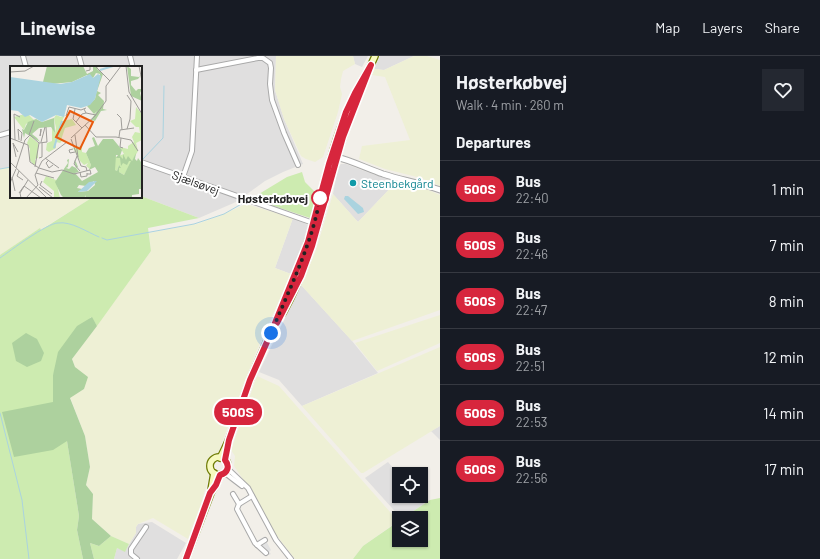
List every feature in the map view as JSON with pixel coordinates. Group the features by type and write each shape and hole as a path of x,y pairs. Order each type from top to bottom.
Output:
{"main road":[{"path":"222,458 250,380 316,224 335,156 375,56"},
{"path":"222,458 215,459 212,462 211,469 222,472"},
{"path":"185,559 210,493 228,464 222,458"}],"street":[{"path":"23,56 26,66"},
{"path":"80,56 82,66"},
{"path":"130,56 132,64"},
{"path":"183,177 192,151 197,56"},
{"path":"196,70 258,58 267,60 271,68 270,84 272,100 298,166"},
{"path":"0,135 10,132"},
{"path":"335,156 383,174 426,184 440,190"},
{"name":"Sjælsøvej","path":"142,162 316,224"},
{"path":"222,472 248,491 252,496 276,540 291,559"},
{"path":"233,494 239,504"},
{"path":"252,496 239,504 237,509 257,545 266,553"},
{"path":"137,559 131,554 131,550 146,527"},
{"path":"257,545 265,540"}],"shaded area":[{"path":"0,56 276,56 275,90 284,119 303,164 265,181 236,202 199,218 142,196 142,66 10,66 10,167 0,169"},
{"path":"353,56 368,56 362,67 355,64"},
{"path":"380,56 414,56 384,70 374,69"},
{"path":"341,164 346,164 375,175 397,181 358,222 333,194 338,167"},
{"path":"293,218 309,226 291,274 275,268"},
{"path":"301,285 352,341 378,373 302,406 279,380 259,372"},
{"path":"440,426 440,440 431,431"},
{"path":"388,462 392,467 392,503 424,504 414,511 395,511 365,478"},
{"path":"152,522 186,543 177,559 114,559 117,548 125,551 136,533 136,527 138,524"},
{"path":"264,537 271,550 269,552 271,554 269,555 256,541"}],"green space":[{"path":"276,56 353,56 355,64 343,71 340,87 342,94 338,112 323,157 315,162 301,156 284,119 275,90"},
{"path":"414,56 427,56 440,60 440,186 421,178 385,169 359,159 362,146 410,140 385,77 372,75 374,69 384,70"},
{"path":"10,167 10,198 91,198 40,230 40,228 0,255 0,169"},
{"path":"302,172 305,182 316,193 310,218 253,199 287,177"},
{"path":"397,181 426,189 440,195 440,310 352,341 301,285 315,253 333,194 358,222"},
{"path":"142,196 199,218 148,228 151,251 97,326 91,317 53,375 53,402 67,441 79,516 77,530 83,559 0,559 0,255 40,228 41,230 91,198 142,198"},
{"path":"246,204 293,218 275,268 291,274 256,352 218,453 210,456 206,465 209,475 208,480 188,539 153,518 138,524 136,527 136,533 129,544 111,536 92,519 93,494 86,485 90,467 85,436 70,397 84,389 72,359 151,251 149,233 197,224"},
{"path":"440,315 440,343 377,371 355,343"},
{"path":"92,317 97,326 72,359 75,367 88,377 84,389 70,398 85,436 90,467 86,485 93,494 92,519 111,536 99,546 90,543 94,559 83,559 77,530 79,516 67,441 53,450 14,457 2,412 53,402 53,375 58,352 77,326"},
{"path":"26,333 37,339 44,353 41,361 27,367 16,361 12,343"},
{"path":"440,347 440,426 363,473 361,473 302,406"},
{"path":"257,376 279,386 392,514 392,525 363,546 353,559 295,559 274,532 251,491 234,466 235,456 231,450"},
{"path":"440,498 440,559 353,559 363,546 392,526 392,547 428,547 428,511 414,511 426,503 428,503 430,500"},
{"path":"111,536 129,544 125,552 117,548 114,559 94,559 90,543 99,546"}],"water":[{"path":"345,196 348,196 363,208 364,212 358,214 344,199"}],"waterway":[{"path":"143,159 163,138 164,86"},
{"path":"0,169 10,167"},
{"path":"102,238 107,240 194,224 224,214 245,202"},
{"path":"0,258 37,232 53,224 63,223 74,225 99,237"},
{"path":"0,413 22,500 29,559"}],"bus line":[{"name":"500S","path":"186,559 210,493 216,485 220,475 225,473 228,469 228,464 225,460 229,440 239,410 253,372 271,333 308,242 329,164 346,112 371,65 343,137 312,246 301,276 277,323"}],"place":[{"name":"Steenbekgård","path":"353,183"},
{"name":"Høsterkøbvej","path":"320,198"}],"route":[{"path":"271,333 308,242 320,198"}]}
